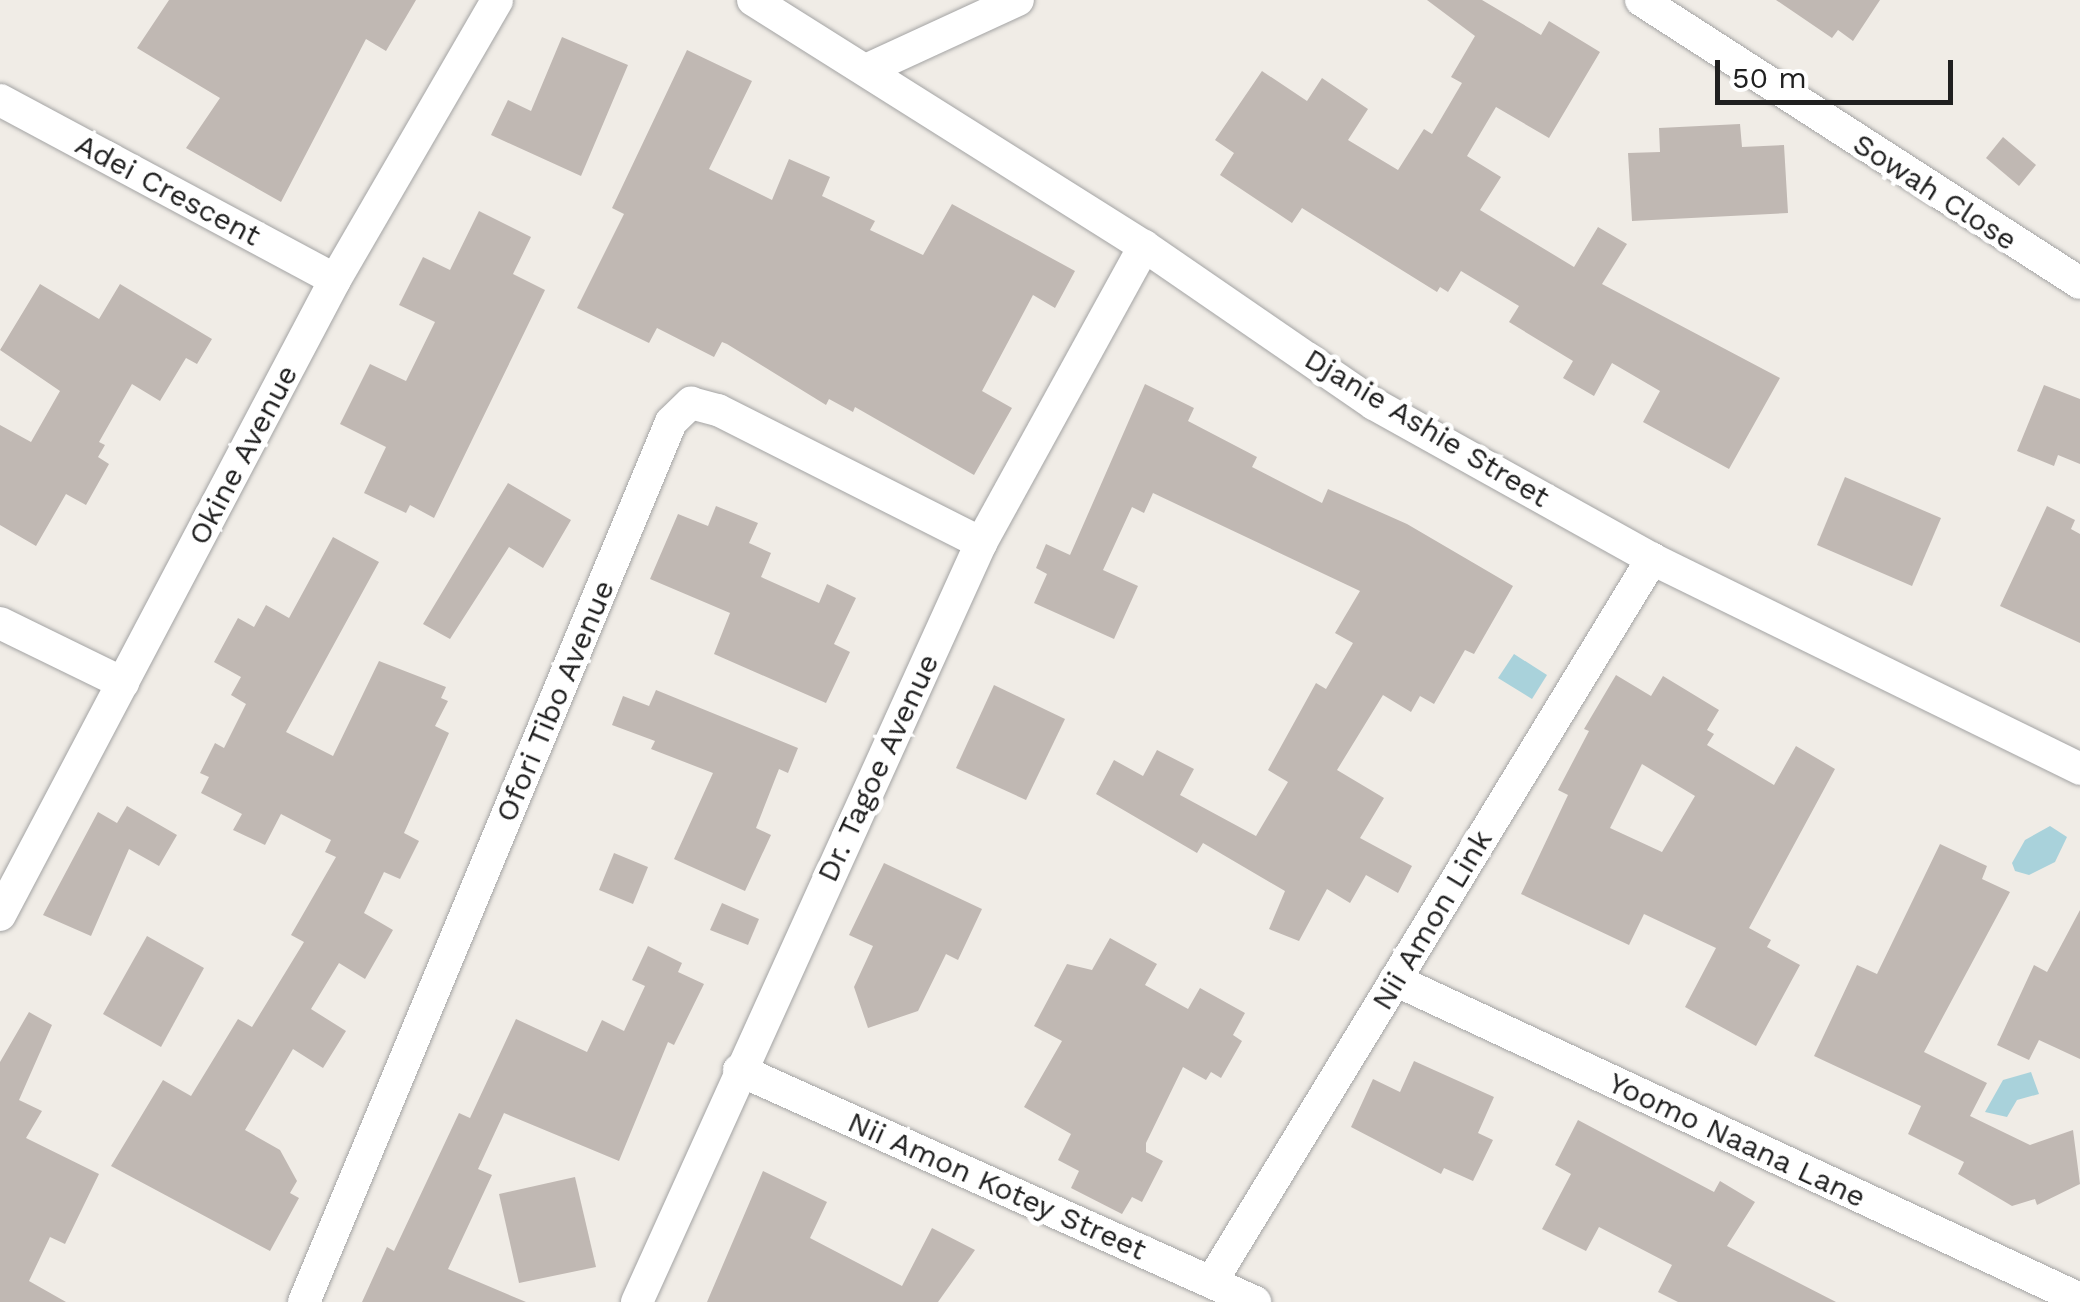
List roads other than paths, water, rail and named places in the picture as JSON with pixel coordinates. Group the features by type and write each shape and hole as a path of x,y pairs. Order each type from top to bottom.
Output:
{"street":[{"name":"Okine Avenue","path":"0,915 336,280 497,0"},
{"name":"Djanie Ashie Street","path":"754,0 1144,246 1374,404 1652,559 2080,770"},
{"path":"868,70 1018,0"},
{"name":"Sowah Close","path":"1640,0 2080,283"},
{"name":"Adei Crescent","path":"0,100 336,280"},
{"name":"Dr. Tagoe Avenue","path":"637,1302 980,543 1144,246"},
{"name":"Ofori Tibo Avenue","path":"304,1302 671,422 691,403 718,410 980,543"},
{"name":"Nii Amon Link","path":"1212,1281 1652,559"},
{"path":"0,623 123,683"},
{"name":"Yoomo Naana Lane","path":"1395,980 2080,1299"},
{"name":"Nii Amon Kotey Street","path":"739,1070 1255,1302"}],"water":[{"path":"1514,654 1547,675 1532,699 1498,678"},
{"path":"2050,826 2067,837 2055,862 2029,875 2015,871 2012,863 2025,840"},
{"path":"2031,1072 2039,1094 2017,1100 2007,1117 1985,1112 2003,1080"}]}
